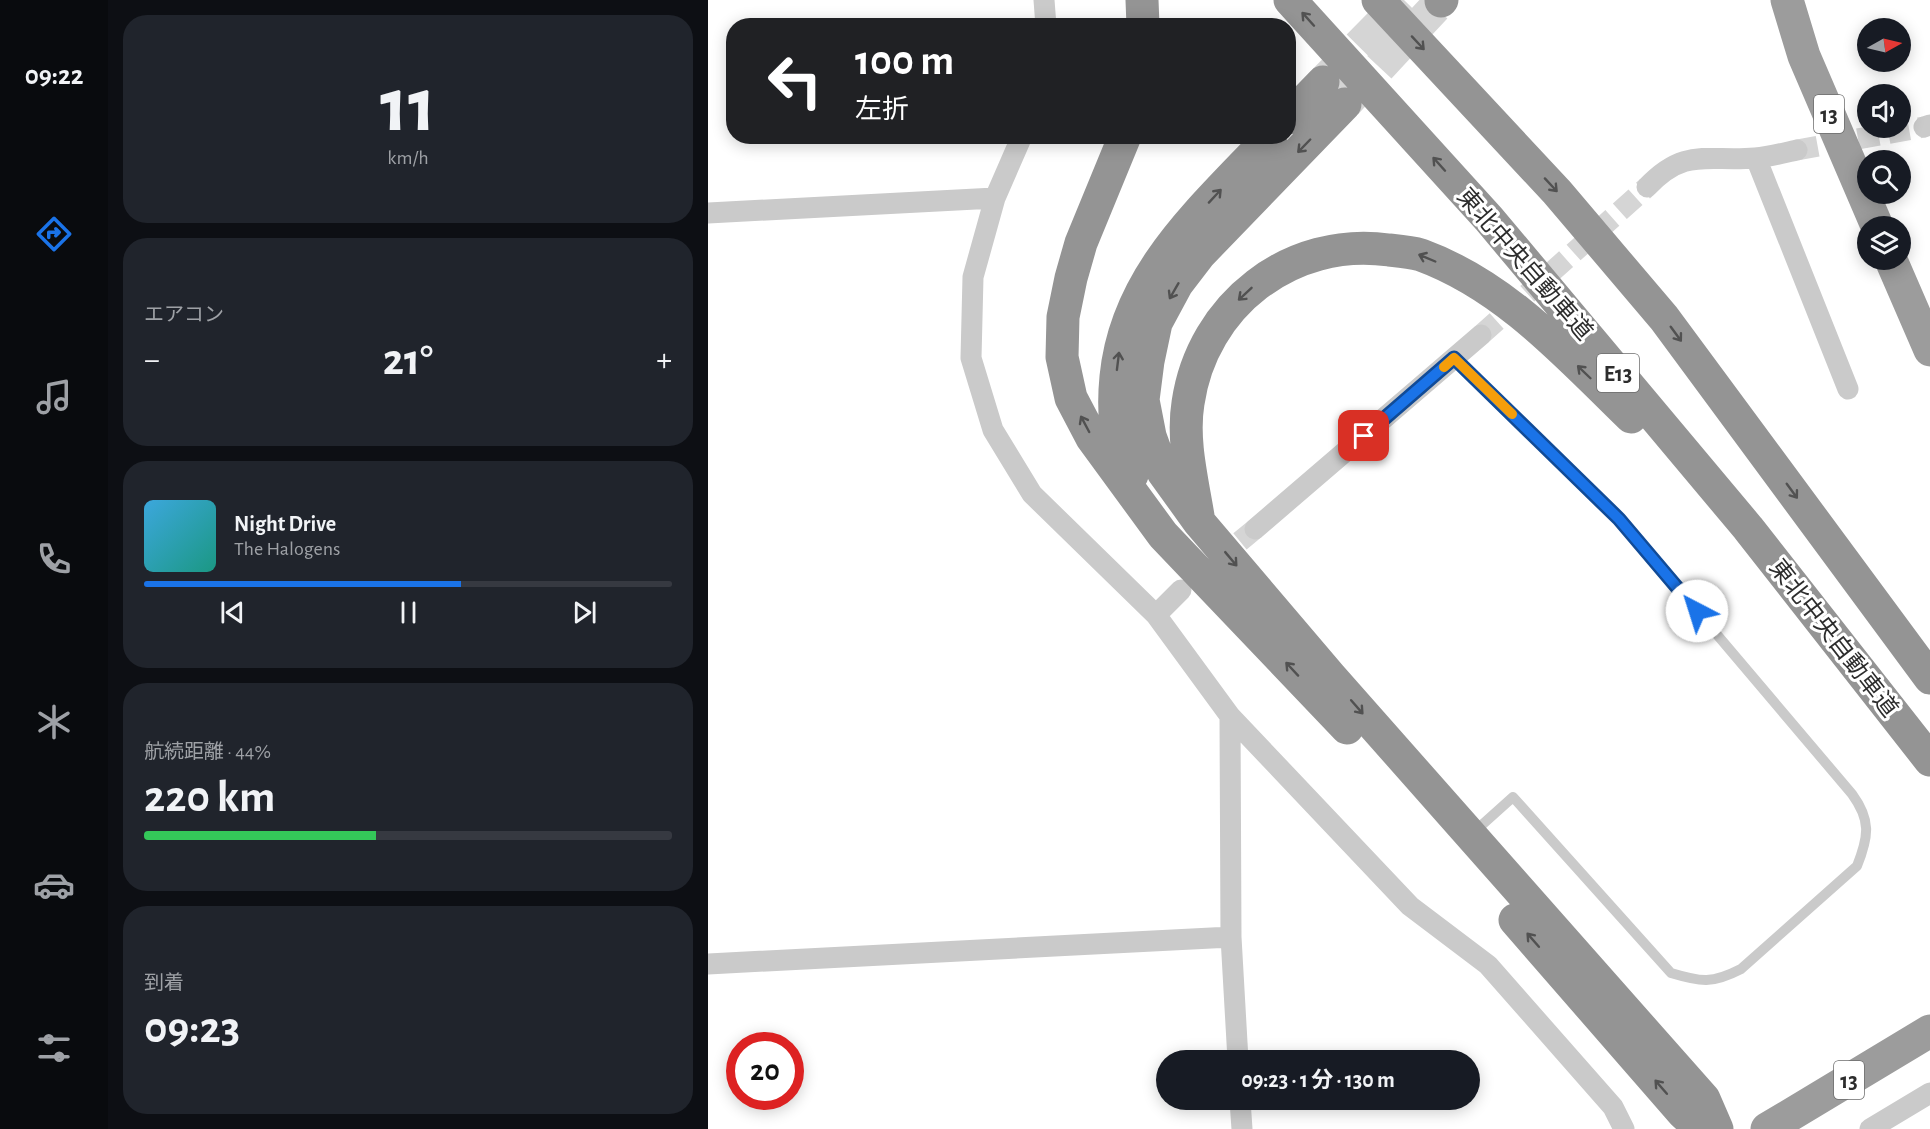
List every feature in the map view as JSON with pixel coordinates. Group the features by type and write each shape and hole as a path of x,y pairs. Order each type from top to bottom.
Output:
{"highway":[{"path":"1142,0 1143,18"},
{"name":"東北中央自動車道","path":"1290,0 1489,219 1748,528 1930,760"},
{"path":"1378,0 1557,192 1664,318 1930,678"},
{"name":"13","path":"1787,0 1804,56 1873,216"},
{"path":"1296,114 1334,93 1296,139"},
{"path":"1122,144 1081,243 1063,316 1062,357 1071,398 1092,438 1163,535 1355,737 1683,1113 1701,1129"},
{"path":"1163,535 1134,480 1119,439 1114,396 1124,330 1141,290 1161,258 1190,222 1263,144"},
{"path":"1292,144 1177,284 1156,323 1143,400 1150,436 1163,472 1199,522 1471,836 1704,1099 1717,1129"},
{"path":"1199,522 1187,449 1188,404 1197,364 1213,330 1258,282 1294,264 1333,250 1373,248 1418,254 1460,272 1494,293 1538,328 1748,528"},
{"path":"1895,270 1930,350"},
{"name":"13","path":"1767,1129 1930,1031"}],"street":[{"path":"1044,0 1045,18"},
{"path":"1019,144 995,198 974,277 970,358 993,430 1032,494 1156,615 1230,716 1410,906 1488,964 1613,1107 1624,1129"},
{"path":"1647,187 1665,169 1687,158 1756,158 1797,150"},
{"path":"1756,158 1848,389"},
{"path":"708,213 995,198"},
{"path":"1255,529 1481,335"},
{"path":"1156,615 1181,590"},
{"path":"1230,716 1231,937 1237,1050"},
{"path":"708,964 1231,937"},
{"path":"1870,1129 1930,1093"},
{"path":"1241,1110 1242,1129"}],"lane":[{"path":"1454,358 1619,519 1852,794 1865,812 1867,828 1864,849 1857,866 1741,969 1720,980 1698,981 1671,973 1513,796 1471,836"}],"tunnel":[{"path":"1324,81 1404,0"},
{"path":"1346,103 1441,1"},
{"path":"1797,150 1924,127"},
{"path":"1481,335 1647,187"},
{"path":"1216,561 1255,529"}],"slow traffic":[{"path":"1444,367 1454,358 1512,414"}],"route":[{"path":"1364,436 1454,358 1619,519 1697,611"}]}
